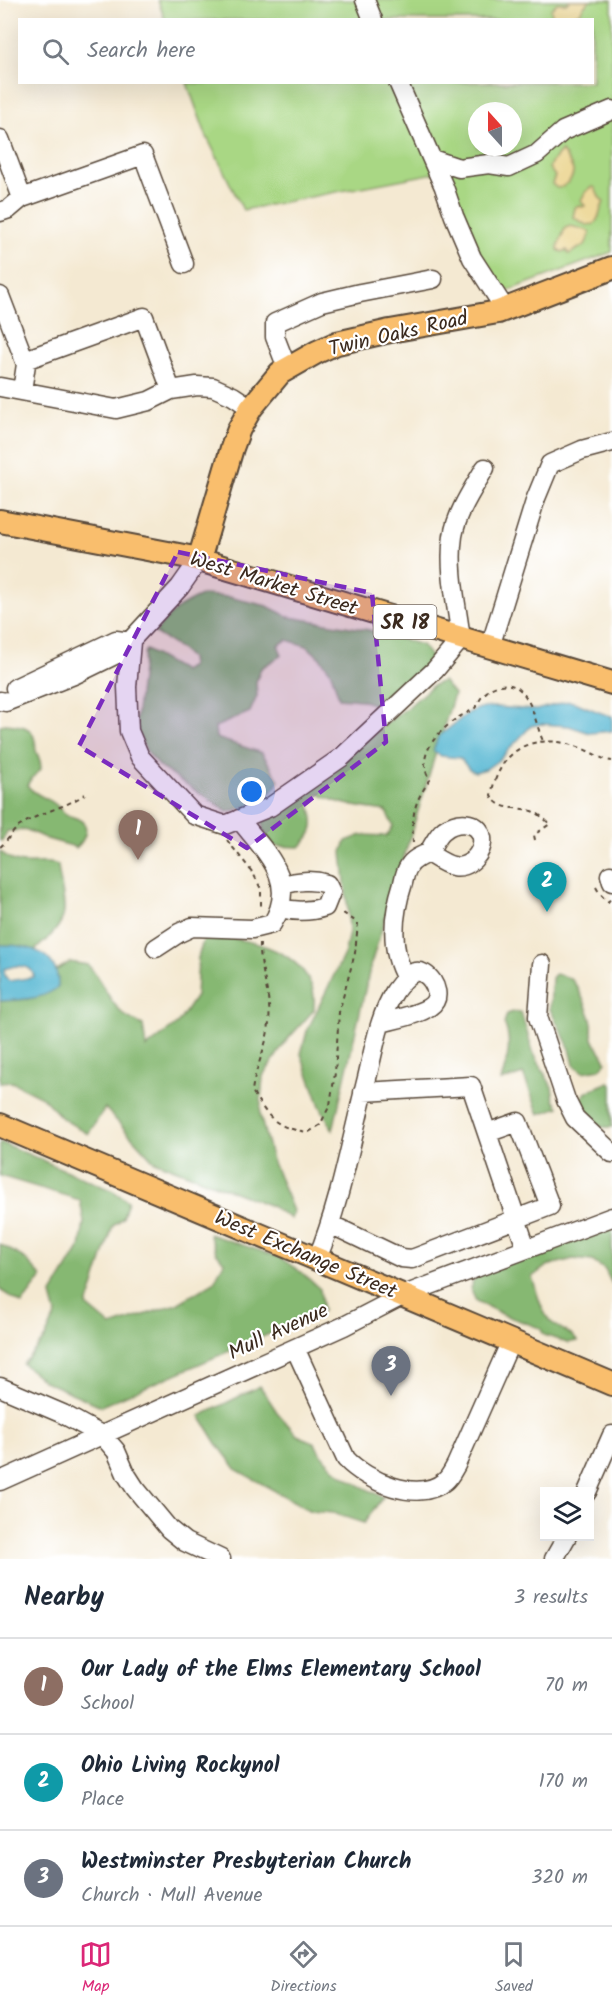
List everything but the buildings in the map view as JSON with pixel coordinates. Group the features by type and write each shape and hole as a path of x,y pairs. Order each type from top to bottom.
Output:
{"main road":[{"name":"Twin Oaks Road","path":"199,560 232,448 251,408 280,372 337,344 390,331 505,309 612,268"},
{"name":"West Market Street","path":"0,521 199,560 612,683"},
{"name":"West Exchange Street","path":"0,1125 612,1384"}],"street":[{"path":"364,0 372,18"},
{"path":"399,84 472,258 505,309"},
{"path":"432,159 459,168 489,164 509,167 537,154 563,131 612,110"},
{"path":"0,139 22,198"},
{"path":"0,212 22,198 143,155 184,264"},
{"path":"287,368 275,337 275,323 322,302 433,279"},
{"path":"0,296 25,360 26,375 22,391"},
{"path":"25,360 144,317 171,390"},
{"path":"0,387 116,409 149,401 171,390 197,386 213,387 251,408"},
{"path":"490,647 536,498 550,464 582,450 612,442"},
{"path":"131,642 128,687 129,731 140,757 194,815 225,825 270,807 342,757 435,670 461,639 453,573 453,535 462,508 485,468"},
{"path":"0,701 6,702 74,675 120,653 180,587 199,560"},
{"path":"0,694 116,640 131,642"},
{"path":"156,948 192,927 252,929 272,924 284,895 281,879 268,856 239,819"},
{"path":"406,978 395,950 394,928 399,896 408,866 421,857"},
{"path":"280,908 304,912 315,911 325,907 331,892 327,884 310,880 282,885"},
{"path":"542,964 537,1017 566,1100 575,1118 612,1153"},
{"path":"317,1259 330,1224 381,1023 395,992 406,978 416,972 429,977 437,993 435,1001 426,1010 381,1023"},
{"path":"363,1092 471,1086 526,1248"},
{"path":"330,1224 401,1258 412,1259 550,1206 518,1122 487,1133"},
{"name":"Mull Avenue","path":"0,1481 295,1348 404,1295 612,1217"},
{"path":"295,1348 346,1459 367,1475 402,1490 419,1491 433,1488 446,1480 456,1465 511,1341"},
{"path":"0,1386 63,1414 103,1436 116,1451 135,1488 169,1529 185,1542 221,1559"},
{"path":"590,1487 612,1435"},
{"path":"555,1559 564,1541"}],"path":[{"path":"421,857 412,816 420,793 430,780 426,774 425,755 437,734 448,724 477,707 483,695 499,685 512,684 521,690 530,704 543,741"},
{"path":"535,840 534,836 549,824 534,811 498,804 491,795 501,768 514,752 534,741 543,741 573,745 612,761"},
{"path":"0,847 18,827 49,810 75,801 85,794"},
{"path":"217,822 223,835 253,873 261,889 260,948 267,986 270,1022 252,1091 262,1109 289,1130 309,1132 320,1125 330,1105 335,1073 339,1012 350,977 358,922 328,903"}],"highlighted area":[{"path":"178,552 372,593 386,742 247,848 79,746"}],"green space":[{"path":"158,0 612,0 612,252 507,291 498,287 466,244 445,171 243,210 206,135 187,84 594,84 594,18 164,18"},
{"path":"203,595 228,597 267,606 289,617 369,630 422,645 435,662 383,708 361,700 339,698 331,672 307,646 287,640 278,645 282,655 261,668 256,682 257,696 250,712 215,727 216,738 262,753 279,780 265,798 228,812 161,768 147,752 135,728 144,653 146,650 183,671 191,666 190,658 155,633 176,610"},
{"path":"443,681 454,694 371,964 333,1130 320,1106 301,1054 307,1031 345,952 349,932 342,852 346,841 362,835 387,836 393,826 386,811 343,803 319,794 310,805 313,828 300,847 274,846 263,831 262,818 408,707 432,686"},
{"path":"0,725 24,727 33,736 41,769 27,785 85,826 82,842 76,848 27,830 7,831 3,840 0,841"},
{"path":"0,851 8,858 23,863 58,865 63,917 55,931 35,950 0,945"},
{"path":"205,934 252,942 282,954 305,973 313,990 314,1010 287,1040 263,1076 260,1115 272,1160 293,1211 291,1219 271,1206 154,1161 105,1108 88,1134 63,1119 42,1097 12,1082 0,1083 0,1001 28,999 58,979 55,971 70,962 88,965 117,1008 126,1017 143,1025 146,1048 178,1023 196,996 198,958"},
{"path":"555,974 572,980 578,988 591,1020 594,1041 606,1062 600,1069 583,1072 574,1065 570,1049 550,1009 552,978"},
{"path":"521,1012 533,1052 552,1087 554,1100 559,1107 539,1114 523,1074 501,1081 509,1045 504,1023 507,1014"},
{"path":"609,1082 612,1084 612,1127 596,1126 578,1110 579,1103 584,1094"},
{"path":"0,1142 113,1191 128,1201 123,1218 113,1226 87,1306 111,1326 177,1304 214,1282 224,1262 216,1252 209,1234 279,1257 320,1289 323,1311 101,1406 44,1381 23,1364 45,1338 56,1314 51,1295 80,1247 84,1222 80,1200 0,1176"},
{"path":"612,1226 612,1284 605,1270 592,1261 573,1259 547,1266 532,1277 541,1305 550,1321 577,1341 567,1343 544,1335 540,1328 504,1315 476,1301 470,1288 480,1273"},
{"path":"0,1244 24,1258 42,1277 22,1304 0,1290"},
{"path":"260,1386 277,1412 297,1435 314,1442 327,1461 343,1476 383,1497 364,1523 333,1513 311,1511 237,1470 218,1445 200,1416"}],"sand":[{"path":"570,0 590,0 580,13 572,18 552,16 551,9 557,3 566,3"},
{"path":"562,151 573,173 568,182 557,188 552,184 555,176 549,168"},
{"path":"593,187 604,202 594,224 586,225 573,217 575,208 585,206 581,201 586,191"},
{"path":"571,226 589,231 590,234 585,245 569,254 567,250 562,252 558,250 558,247 565,228"}],"water":[{"path":"569,701 612,716 612,731 590,733 569,726 542,724 531,726 500,759 486,769 475,772 469,769 460,758 441,756 433,751 438,737 468,713 480,708 536,710"},
{"path":"0,945 32,949 41,953 54,966 58,987 52,991 23,1000 0,1001","holes":["15,966 30,969 34,977 9,981 4,969"]}],"place":[{"name":"Our Lady of the Elms Elementary School","path":"138,860"},
{"name":"Ohio Living Rockynol","path":"547,912"},
{"name":"Westminster Presbyterian Church","path":"391,1396"}]}
